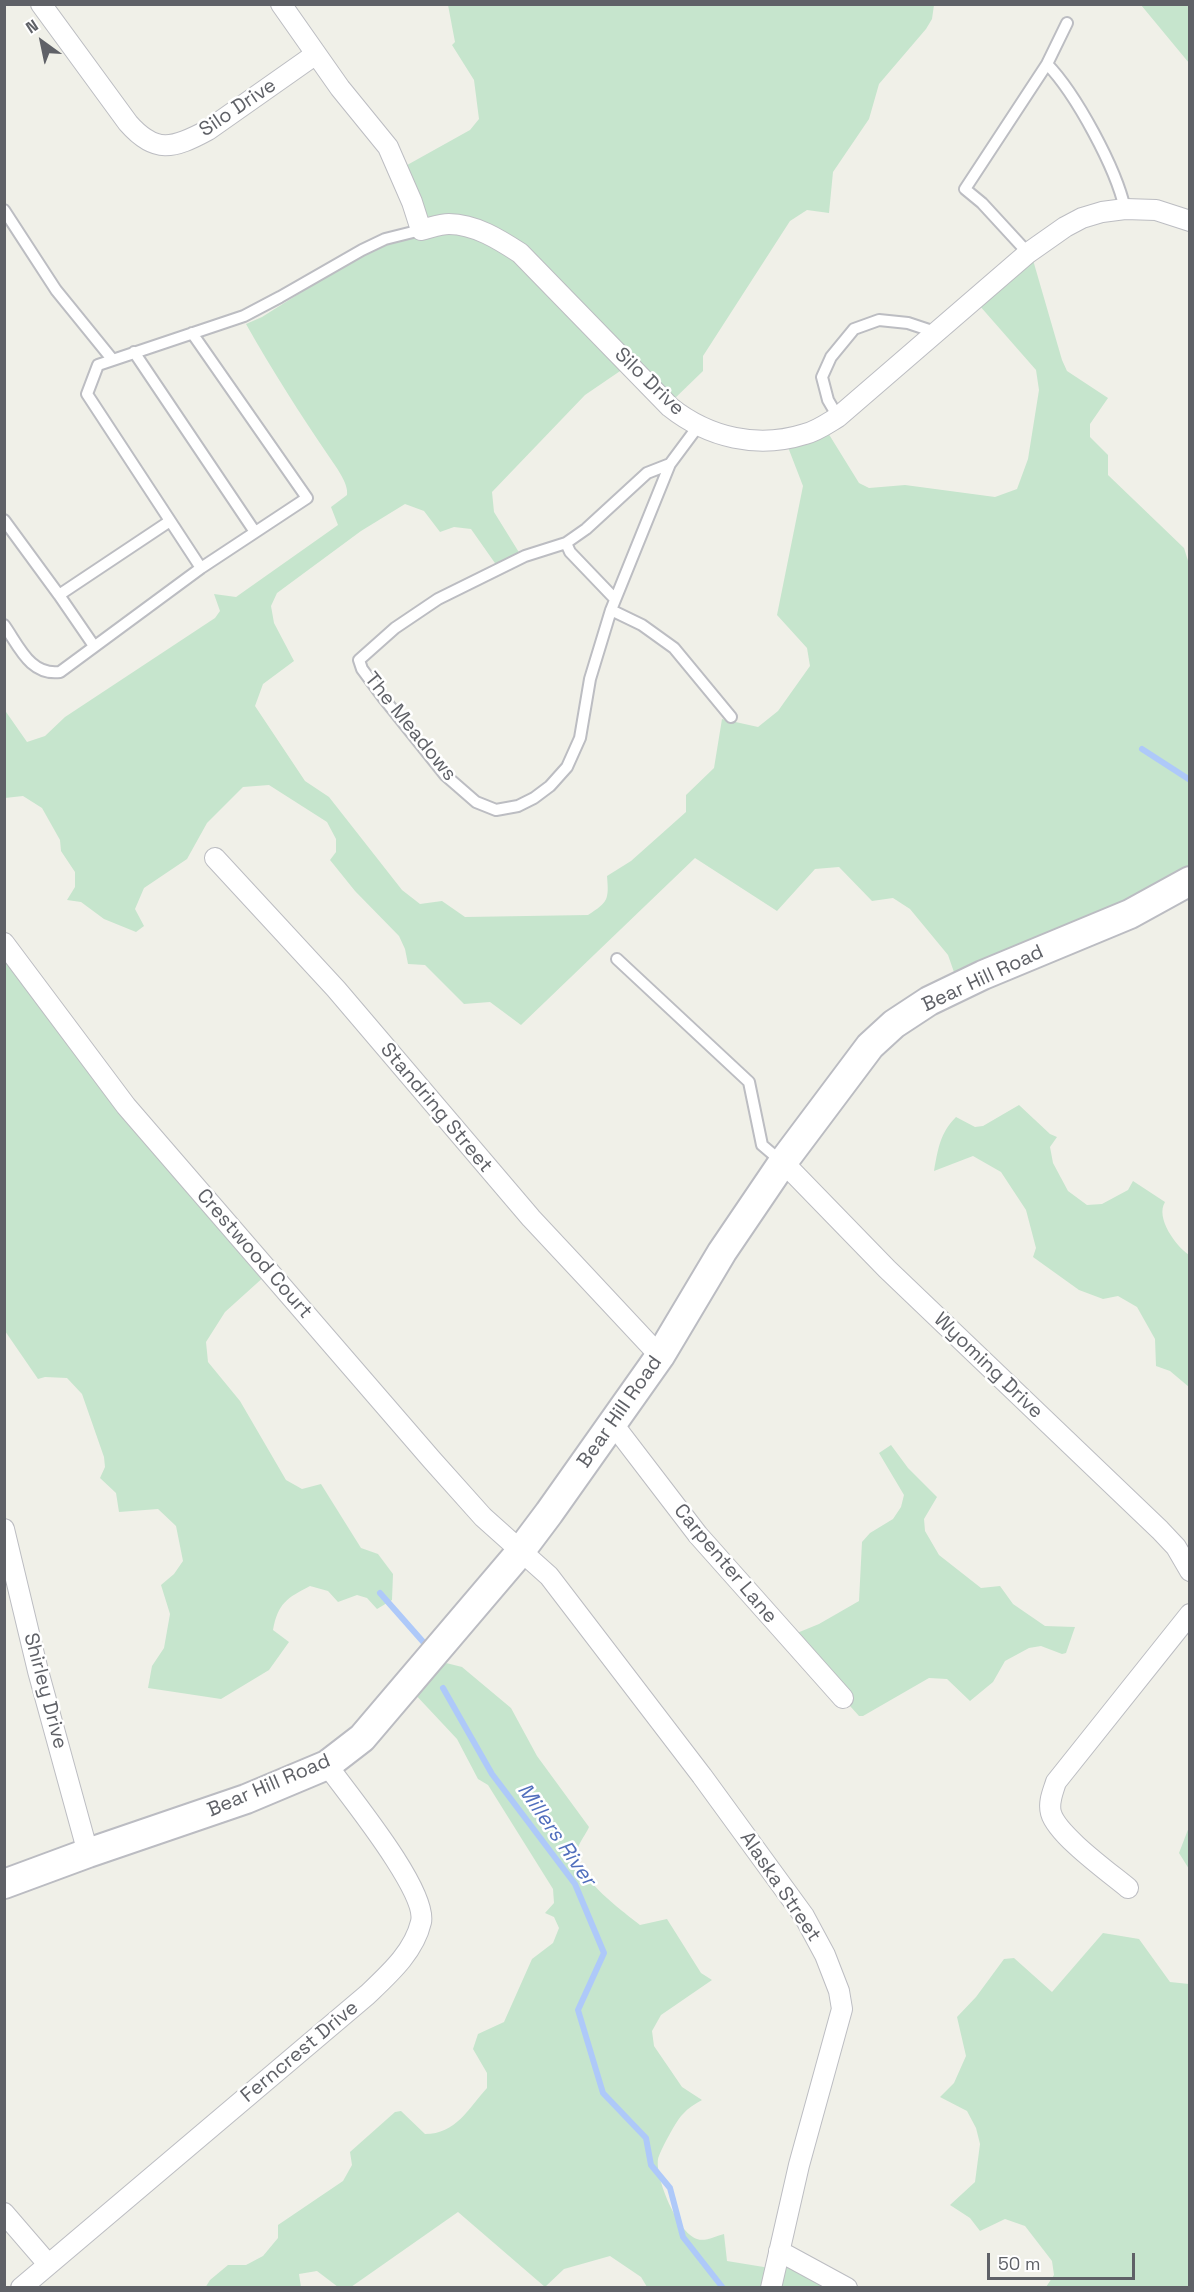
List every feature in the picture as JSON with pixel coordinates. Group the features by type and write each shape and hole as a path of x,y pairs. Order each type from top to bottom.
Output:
{"street":[{"name":"Silo Drive","path":"41,4 128,123 141,138 162,146 190,140 208,130 316,54"},
{"path":"280,4 340,88 388,147 412,202 421,230"},
{"name":"Silo Drive","path":"421,230 449,224 474,229 495,237 520,253 670,407 699,425 740,439 773,442 807,434 838,417 1028,253 1065,226 1102,212 1125,209 1156,210 1190,220"},
{"name":"Standring Street","path":"215,858 336,989 531,1218 660,1356"},
{"name":"Bear Hill Road","path":"4,1884 246,1799 327,1765 362,1738 521,1551 660,1356 722,1252 783,1162 870,1046 894,1024 929,1001 1130,914 1190,881"},
{"name":"Crestwood Court","path":"4,943 126,1106 432,1461 483,1517 521,1551"},
{"name":"Wyoming Drive","path":"783,1162 887,1269 1160,1530 1176,1547 1190,1571"},
{"name":"Carpenter Lane","path":"613,1424 698,1535 843,1698"},
{"name":"Shirley Drive","path":"4,1529 38,1671 88,1853"},
{"name":"Alaska Street","path":"521,1551 549,1576 702,1776 784,1888 809,1925 825,1955 839,1991 842,2009 799,2165 771,2288"},
{"path":"1128,1888 1071,1840 1057,1825 1051,1814 1050,1798 1056,1782 1190,1614"},
{"name":"Ferncrest Drive","path":"21,2288 367,1995 395,1968 409,1950 422,1919 419,1902 410,1883 380,1838 327,1765"},
{"path":"4,2213 48,2264"},
{"path":"779,2251 847,2288"}],"lane":[{"path":"1028,253 982,202 965,189 1047,64 1066,22"},
{"path":"1047,64 1061,78 1076,102 1120,188 1125,209"},
{"path":"4,210 56,290 112,359"},
{"path":"201,568 87,394 98,365 244,315 385,239 421,230"},
{"path":"838,417 828,400 822,377 831,357 854,329 879,320 908,323 935,332"},
{"path":"4,625 30,663 40,671 60,672 201,568 307,498 192,333"},
{"path":"134,352 255,532"},
{"name":"The Meadows","path":"670,464 647,473 586,529 566,543 525,556 438,599 395,628 359,660 362,669 384,700 446,775 476,802 496,810 518,806 550,786 567,767 580,738 590,679 613,605 670,464 699,425"},
{"path":"4,520 60,595 94,646"},
{"path":"60,595 170,521"},
{"path":"566,543 570,552 613,605 674,648 731,717"},
{"path":"617,959 749,1082 762,1145 783,1162"}],"green space":[{"path":"448,5 934,5 932,19 926,29 879,84 869,119 833,172 829,213 807,210 790,221 703,356 703,371 670,403 626,367 585,395 492,492 494,512 520,554 497,566 471,529 454,527 440,532 424,511 405,504 361,531 277,593 271,606 274,623 294,661 263,684 255,706 305,781 329,797 402,890 420,904 442,901 465,917 588,915 595,911 606,900 607,876 631,861 686,812 686,795 714,768 722,719 758,727 778,711 810,666 807,648 777,615 803,486 786,442 825,428 859,483 869,488 905,485 995,497 1017,489 1028,459 1039,390 1036,370 979,305 1033,260 1067,371 1108,398 1090,424 1090,437 1108,455 1108,475 1184,548 1189,564 1189,890 961,992 948,955 910,909 893,898 872,901 839,867 815,869 777,911 695,858 521,1025 490,1002 464,1004 425,965 408,964 399,936 355,891 330,860 336,852 336,839 327,822 269,785 243,787 207,823 187,859 144,888 135,909 144,926 136,932 104,919 81,902 67,900 75,887 75,872 61,851 60,840 42,808 23,796 5,798 4,709 27,742 45,736 65,717 215,618 220,611 214,594 236,597 338,525 331,507 347,495 344,481 286,392 246,324 262,317 373,247 435,228 400,169 470,130 479,119 474,80 452,45 455,42"},
{"path":"1141,5 1189,5 1189,63"},
{"path":"4,950 266,1275 225,1312 206,1342 208,1362 240,1401 286,1480 302,1489 321,1484 361,1548 378,1554 393,1574 392,1600 377,1609 367,1598 357,1595 338,1602 328,1591 310,1586 295,1594 281,1607 273,1630 289,1642 269,1670 221,1699 148,1688 152,1666 164,1648 170,1614 161,1585 174,1574 183,1561 176,1526 158,1509 119,1512 116,1493 100,1478 105,1467 104,1457 82,1394 67,1378 38,1379 5,1331"},
{"path":"1019,1105 1050,1134 1057,1137 1050,1147 1053,1163 1068,1191 1087,1205 1102,1204 1128,1190 1133,1181 1165,1202 1163,1216 1168,1231 1189,1255 1189,1387 1170,1371 1156,1366 1155,1339 1137,1307 1118,1296 1103,1299 1079,1290 1033,1257 1036,1248 1026,1210 1001,1172 973,1156 934,1171 943,1135 956,1117 975,1127 983,1126"},
{"path":"891,1445 908,1468 937,1497 924,1519 925,1531 939,1555 981,1588 1000,1586 1013,1604 1045,1626 1075,1627 1066,1653 1062,1654 1041,1646 1029,1648 1005,1661 993,1682 970,1701 947,1679 929,1678 863,1716 859,1716 799,1649 797,1633 819,1624 859,1601 862,1542 870,1533 893,1519 901,1507 904,1495 879,1453"},
{"path":"438,1661 462,1667 511,1708 537,1756 589,1827 579,1845 578,1858 590,1880 640,1925 667,1919 701,1973 712,1980 661,2015 652,2031 654,2046 682,2087 702,2100 680,2117 658,2159 664,2191 682,2227 690,2235 700,2240 724,2234 727,2261 776,2269 782,2259 838,2287 647,2287 641,2277 610,2256 564,2269 545,2287 458,2212 351,2287 338,2287 317,2271 299,2274 301,2287 205,2288 210,2280 228,2265 246,2265 263,2256 278,2238 278,2225 343,2181 352,2165 350,2152 395,2112 401,2111 425,2134 445,2130 467,2112 487,2088 487,2073 473,2049 478,2034 504,2022 532,1959 553,1943 559,1928 554,1917 545,1913 554,1903 553,1889 488,1785 478,1779 457,1739 412,1691"},
{"path":"1189,1827 1189,1869 1179,1853"},
{"path":"1103,1933 1139,1939 1170,1982 1189,1984 1189,2287 1046,2287 1054,2275 1052,2261 1025,2226 1005,2219 980,2231 970,2218 950,2205 975,2182 980,2144 976,2128 967,2111 940,2097 954,2083 966,2056 957,2017 976,1997 1004,1959 1014,1958 1052,1992"}],"waterway":[{"path":"1142,749 1190,780"},
{"name":"Millers River","path":"380,1593 425,1644"},
{"name":"Millers River","path":"443,1688 492,1774 575,1884 604,1953 578,2010 603,2093 646,2138 651,2165 670,2188 683,2237 723,2288"}]}
